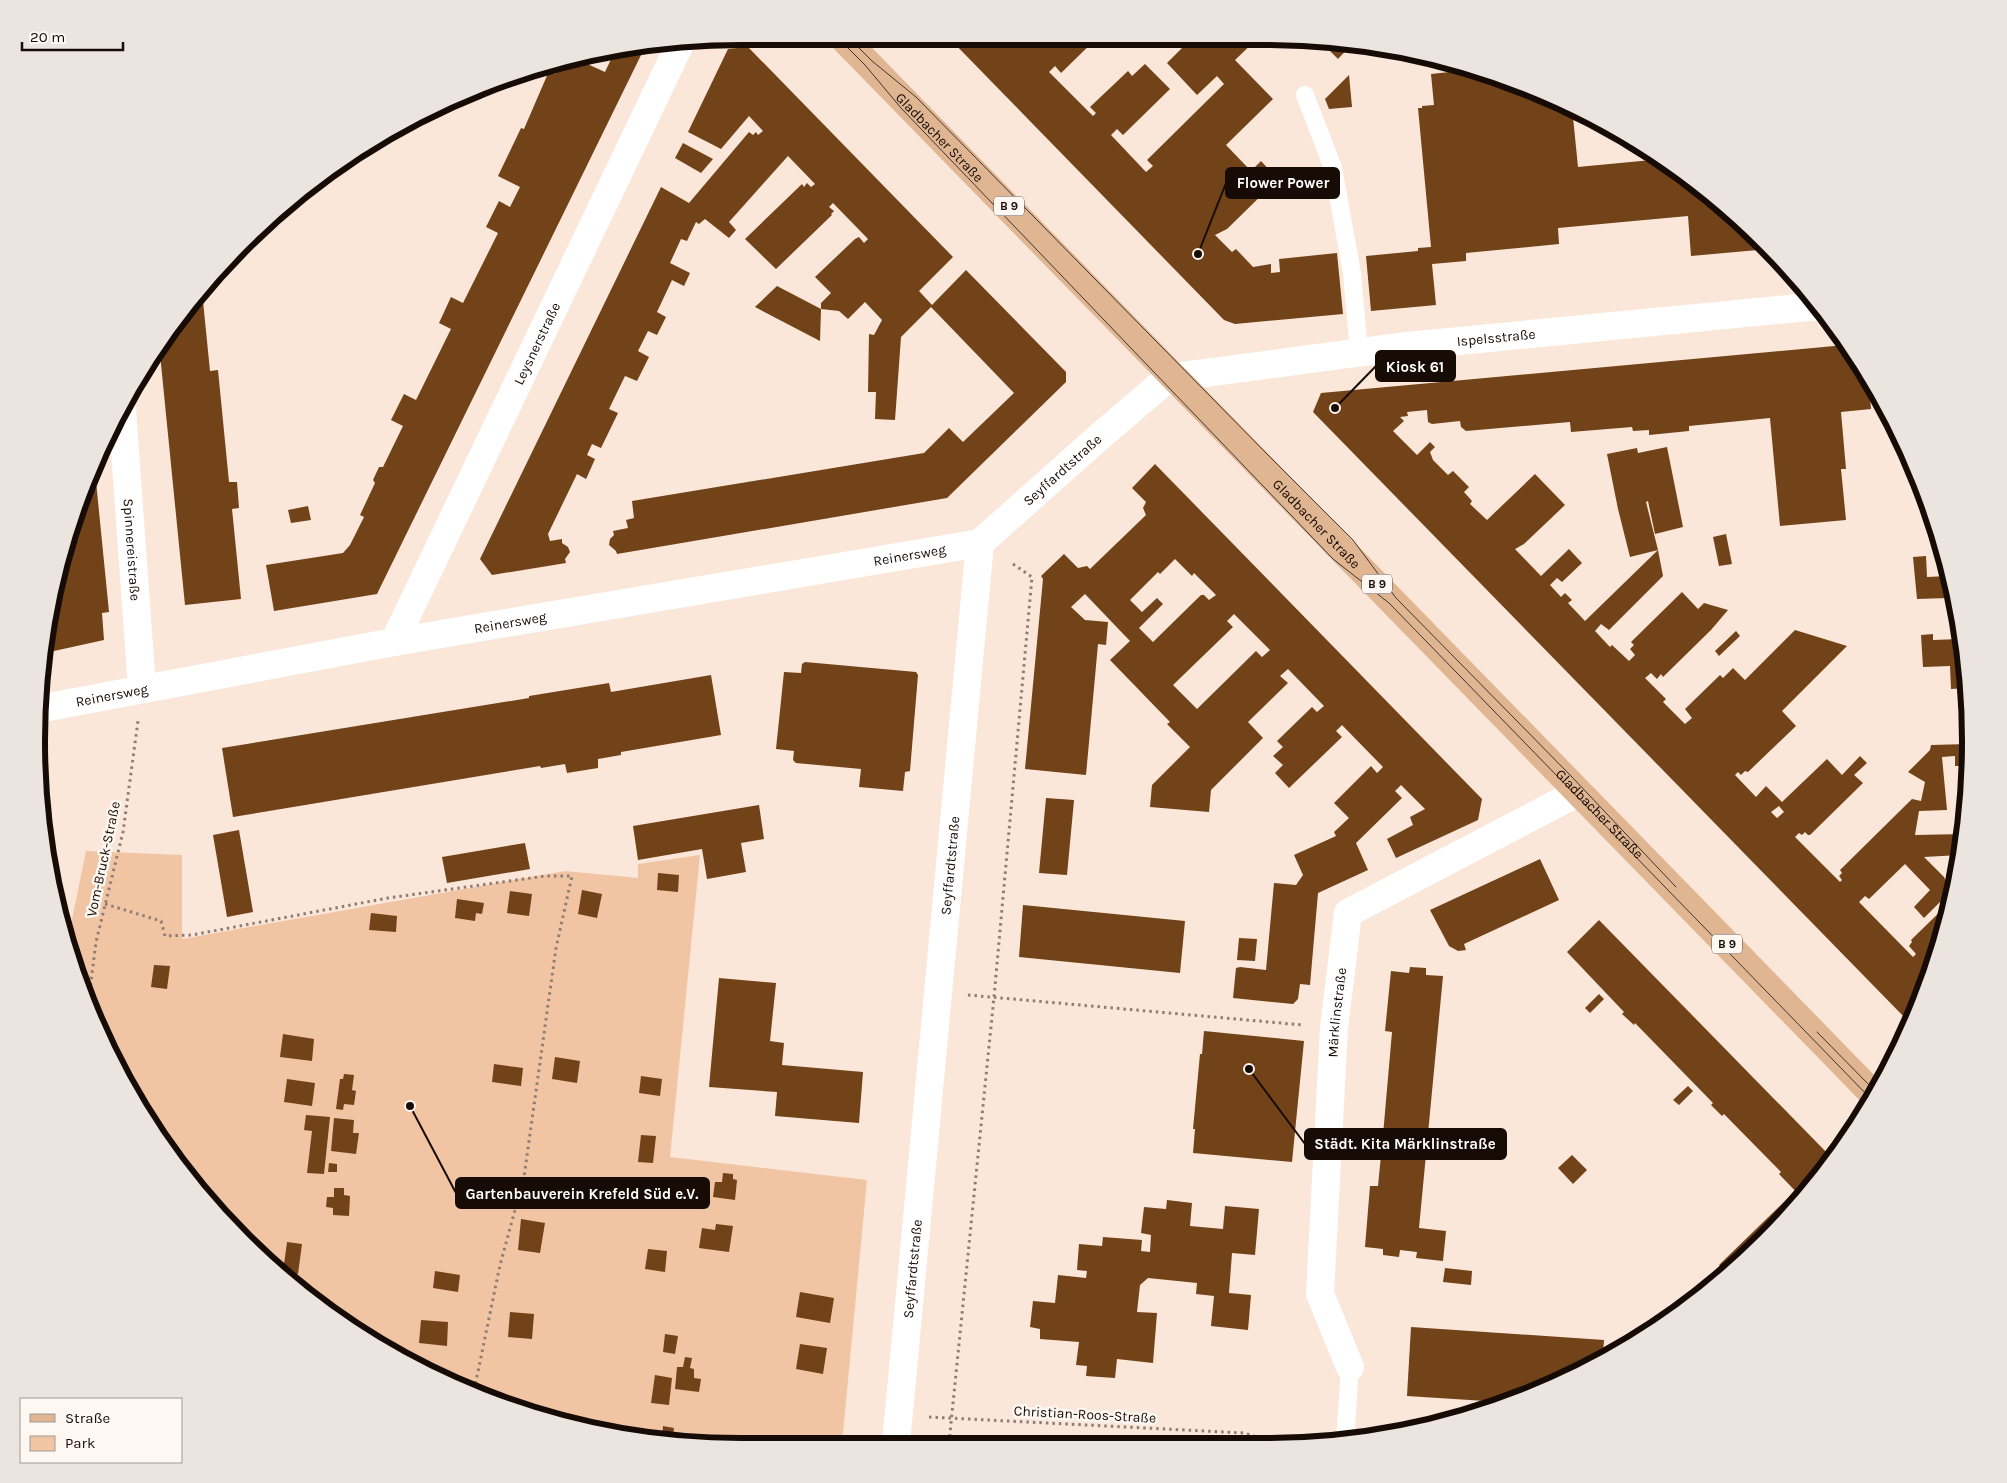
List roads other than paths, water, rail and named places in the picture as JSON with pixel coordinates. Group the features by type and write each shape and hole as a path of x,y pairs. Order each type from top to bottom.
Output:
{"main road":[{"name":"Gladbacher Straße","path":"851,45 1869,1090"}],"street":[{"name":"Leysnerstraße","path":"394,642 678,48"},
{"name":"Ispelsstraße","path":"1175,377 1359,352 1810,307"},
{"name":"Seyffardtstraße","path":"897,1438 980,543 1160,385 1175,377"},
{"name":"Spinnereistraße","path":"123,422 142,688"},
{"name":"Reinersweg","path":"46,707 394,642 980,543"},
{"name":"Märklinstraße","path":"1350,1367 1320,1294 1334,1028 1348,913 1579,792"}],"lane":[{"path":"1305,95 1333,168 1352,273 1359,352"},
{"path":"1346,1433 1350,1367"}],"tram line":[{"path":"845,45 865,65 901,108 1333,559 1389,603 1866,1094"},
{"path":"856,45 872,61 916,97 1353,540 1396,598 1572,777 1676,887"},
{"path":"1817,1032 1871,1087"}],"place":[{"name":"Flower Power","path":"1198,254"},
{"name":"Kiosk 61","path":"1335,408"},
{"name":"Städt. Kita Märklinstraße","path":"1249,1069"},
{"name":"Gartenbauverein Krefeld Süd e.V.","path":"410,1106"}]}
